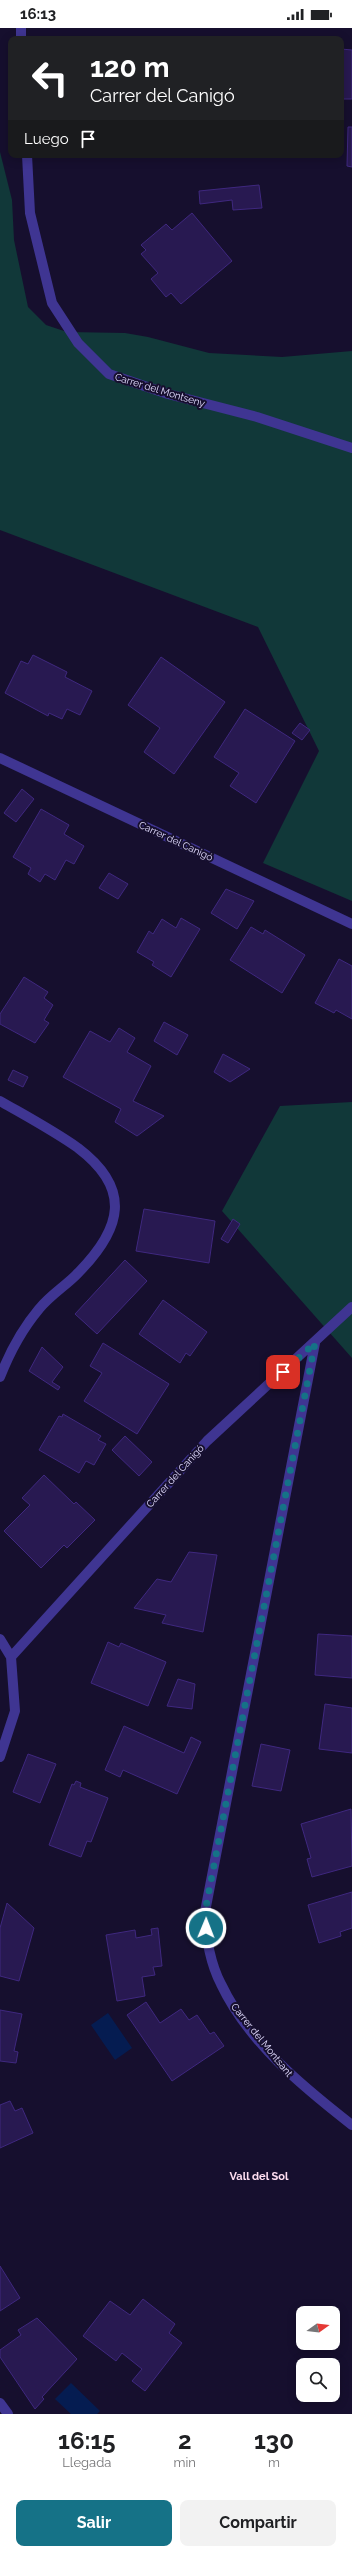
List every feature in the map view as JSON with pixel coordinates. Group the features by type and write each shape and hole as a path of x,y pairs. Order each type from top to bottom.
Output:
{"street":[{"name":"Carrer del Montseny","path":"27,158 30,213 52,303 78,343 109,374 168,394 257,417 352,448"},
{"name":"Carrer del Canigó","path":"0,758 352,924"},
{"path":"0,1101 78,1149 99,1168 114,1190 115,1210 105,1241 79,1272 39,1309 8,1358 0,1377"},
{"name":"Carrer del Canigó","path":"11,1657 207,1441 315,1343 352,1306"},
{"name":"Carrer del Montsant","path":"315,1343 204,1917 209,1949 220,1983 234,2008 277,2062 297,2082 352,2125"},
{"path":"0,1639 11,1657 15,1711 0,1757"},
{"path":"0,2403 8,2414"}],"green space":[{"path":"0,152 12,200 14,240 28,307 46,325 67,332 125,333 148,337 209,353 282,357 352,351 352,901 263,863 319,751 258,627 0,530"},
{"path":"352,1102 352,1358 222,1211 280,1106"}],"water":[{"path":"108,2013 132,2048 115,2060 91,2025"},
{"path":"71,2383 100,2411 97,2414 71,2414 55,2399"}],"building":[{"path":"344,49 352,50 352,99 344,99"},
{"path":"348,127 352,127 352,167 347,166"},
{"path":"259,185 262,208 233,210 232,200 200,204 199,191"},
{"path":"192,213 232,261 181,304 171,293 166,297 151,279 158,273 141,254 146,250 141,245 166,224 172,230"},
{"path":"33,655 67,672 65,677 92,691 80,715 67,709 62,719 49,713 48,716 5,693 21,661 28,664"},
{"path":"161,657 225,702 174,774 144,752 160,728 128,705"},
{"path":"245,709 295,741 256,803 230,786 239,773 214,757"},
{"path":"300,723 310,730 302,740 292,733"},
{"path":"22,789 34,799 16,822 4,813"},
{"path":"41,809 69,825 64,834 84,846 74,864 66,860 55,880 45,874 40,882 28,874 31,868 13,857"},
{"path":"109,873 128,884 118,899 99,888"},
{"path":"226,889 254,901 237,929 211,913"},
{"path":"181,918 200,929 171,977 152,965 154,962 137,952 149,931 153,934 162,919 176,928"},
{"path":"251,927 263,934 265,930 305,955 282,993 230,960"},
{"path":"339,959 352,966 352,1019 336,1010 334,1013 315,1003"},
{"path":"24,977 48,992 44,998 53,1005 44,1020 49,1023 35,1043 0,1024 0,1014"},
{"path":"164,1022 188,1035 177,1055 154,1041"},
{"path":"119,1028 135,1038 127,1052 151,1066 133,1101 164,1116 137,1136 115,1122 121,1109 63,1077 90,1031 110,1042"},
{"path":"223,1054 250,1069 230,1082 214,1072"},
{"path":"13,1070 28,1077 23,1087 8,1080"},
{"path":"144,1209 215,1221 209,1263 136,1251"},
{"path":"233,1219 240,1224 228,1243 221,1239"},
{"path":"125,1260 147,1281 97,1334 75,1314"},
{"path":"163,1300 207,1332 190,1356 186,1353 180,1363 139,1334"},
{"path":"103,1343 169,1384 137,1434 84,1401 102,1373 90,1366"},
{"path":"42,1347 63,1367 52,1382 60,1387 58,1390 29,1371"},
{"path":"63,1414 101,1436 98,1440 106,1444 94,1465 86,1461 79,1473 39,1450 59,1416 62,1417"},
{"path":"125,1436 152,1462 139,1476 112,1450"},
{"path":"44,1475 74,1504 76,1502 95,1520 67,1548 64,1545 41,1568 4,1531 30,1505 22,1498"},
{"path":"189,1552 217,1555 203,1632 162,1623 166,1615 134,1608 157,1579 171,1582"},
{"path":"318,1634 352,1636 352,1678 315,1675"},
{"path":"108,1642 119,1647 121,1643 166,1662 148,1706 91,1683"},
{"path":"178,1679 195,1684 192,1709 167,1706"},
{"path":"325,1704 352,1708 352,1753 319,1749"},
{"path":"124,1726 184,1753 191,1737 201,1742 177,1794 123,1770 120,1777 105,1770"},
{"path":"261,1744 290,1750 281,1791 252,1786"},
{"path":"28,1754 56,1764 40,1803 13,1792"},
{"path":"76,1781 81,1783 80,1787 108,1798 91,1842 87,1841 81,1857 49,1845 72,1784 74,1785"},
{"path":"351,1809 352,1866 312,1877 307,1859 311,1858 301,1824"},
{"path":"352,1892 352,1928 340,1932 341,1936 319,1943 308,1905"},
{"path":"7,1903 34,1928 19,1981 0,1976 0,1928"},
{"path":"158,1928 162,1966 153,1967 155,1975 142,1977 145,1996 117,2001 106,1935 135,1930 136,1938 152,1935 151,1929"},
{"path":"146,2002 160,2023 181,2009 189,2020 197,2015 210,2034 214,2032 224,2046 172,2081 127,2015"},
{"path":"0,2010 22,2014 14,2051 18,2052 16,2063 0,2061"},
{"path":"10,2101 15,2111 22,2108 33,2133 0,2148 0,2105"},
{"path":"0,2266 20,2298 0,2311"},
{"path":"143,2299 175,2324 169,2333 182,2343 145,2391 132,2381 142,2369 122,2353 116,2361 83,2336 110,2301 130,2315"},
{"path":"37,2318 77,2359 42,2397 44,2399 35,2409 0,2357 0,2350 21,2335 18,2330"}],"district":[{"name":"Vall del Sol","path":"259,2176"}],"route":[{"path":"206,1928 204,1917 315,1343 283,1372"}]}
